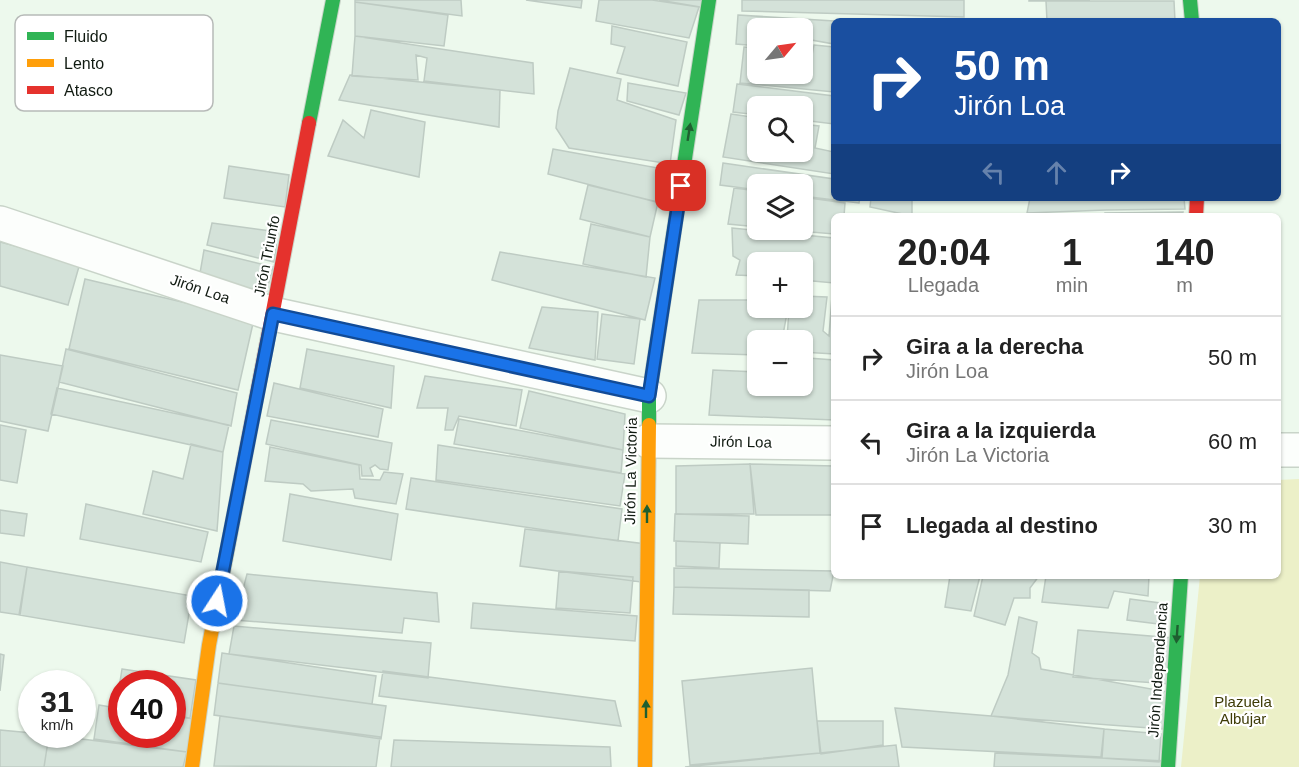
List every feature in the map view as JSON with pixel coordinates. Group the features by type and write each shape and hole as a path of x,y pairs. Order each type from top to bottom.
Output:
{"street":[{"name":"Jirón Triunfo","path":"192,767 209,645 333,0"},
{"name":"Jirón La Victoria","path":"645,767 649,396 708,0"},
{"path":"1190,0 1192,18"},
{"name":"Jirón Loa","path":"0,223 273,314 649,396"},
{"name":"Jirón Loa","path":"648,441 831,443"},
{"path":"1281,450 1299,450"},
{"name":"Jirón Independencia","path":"1168,767 1181,579"}],"green space":[{"name":"Plazuela Albújar","path":"1299,479 1299,767 1181,767 1200,579 1281,579 1281,480"}],"building":[{"path":"355,0 461,0 462,16 355,2"},
{"path":"526,0 582,0 581,8"},
{"path":"599,0 652,0 699,7 689,38 596,21"},
{"path":"659,0 707,0 706,8"},
{"path":"742,0 964,0 964,17 742,11"},
{"path":"1029,0 1090,0 1029,1"},
{"path":"1046,1 1174,1 1175,18 1047,18"},
{"path":"355,2 448,15 444,46 355,36"},
{"path":"738,15 786,18 747,18 747,45 736,44"},
{"path":"813,20 831,21 831,43 813,40"},
{"path":"612,26 687,42 678,86 617,73 625,47 611,44"},
{"path":"355,36 533,63 534,94 424,81 427,58 416,55 418,80 352,76"},
{"path":"814,45 831,47 831,92 750,84 813,84"},
{"path":"744,47 747,47 747,84 740,83"},
{"path":"570,68 621,79 617,100 676,120 670,164 569,148 556,128 558,111"},
{"path":"350,75 500,90 499,127 339,100"},
{"path":"628,83 686,93 679,115 627,101"},
{"path":"737,84 831,96 831,124 813,121 813,96 747,96 747,114 733,112"},
{"path":"371,110 425,122 419,177 328,156 343,120 364,138"},
{"path":"731,114 747,116 747,161 723,157"},
{"path":"813,125 819,126 815,148 831,151 831,174 756,162 813,162"},
{"path":"553,149 669,170 664,204 548,174"},
{"path":"723,163 799,174 747,174 747,189 720,185"},
{"path":"229,166 289,175 285,207 224,198"},
{"path":"813,176 831,179 831,200 813,197"},
{"path":"588,185 658,202 650,237 580,219"},
{"path":"734,188 747,190 747,226 728,224"},
{"path":"813,199 845,203 844,213 831,213 831,234 813,232"},
{"path":"871,201 912,201 912,213 898,213 870,207"},
{"path":"1029,201 1184,201 1185,209 1106,210 1027,213"},
{"path":"1183,212 1183,213 1105,213"},
{"path":"212,223 278,232 274,262 207,245"},
{"path":"591,224 650,237 646,277 583,264"},
{"path":"732,228 747,229 747,240 813,240 813,236 831,238 831,283 813,281 813,252 747,252 747,276 736,275 740,260 733,256"},
{"path":"0,242 80,263 68,305 0,286"},
{"path":"204,250 273,267 265,297 199,279"},
{"path":"500,252 655,278 645,320 492,280"},
{"path":"85,279 254,319 238,390 69,349"},
{"path":"813,296 827,297 823,331 829,336 831,309 831,354 813,353 813,330 788,330 788,318 813,318"},
{"path":"699,300 747,300 747,318 786,318 784,330 747,330 747,355 692,353"},
{"path":"542,307 598,312 595,360 529,348"},
{"path":"602,314 640,319 634,364 597,359"},
{"path":"66,349 237,393 231,426 59,382"},
{"path":"307,349 394,366 391,408 300,388"},
{"path":"0,355 63,366 48,431 0,421"},
{"path":"813,358 831,360 831,420 709,415 713,370 747,372 747,396 813,396"},
{"path":"425,376 522,390 516,426 459,416 453,430 445,430 448,408 417,408"},
{"path":"274,383 383,409 378,437 267,416"},
{"path":"57,388 229,425 223,452 51,414"},
{"path":"529,391 625,414 623,450 520,428"},
{"path":"459,419 623,450 621,473 454,444"},
{"path":"271,420 392,443 388,470 380,469 375,465 370,468 373,476 362,476 361,465 266,444"},
{"path":"0,425 26,430 17,483 0,480"},
{"path":"191,444 223,452 217,531 143,514 153,471 183,479"},
{"path":"438,445 625,474 620,506 436,480"},
{"path":"270,447 359,465 360,479 380,480 384,472 403,474 396,504 355,498 353,489 311,491 303,484 265,481"},
{"path":"750,464 831,466 831,515 756,515"},
{"path":"750,464 754,514 676,514 676,466"},
{"path":"411,478 622,509 618,541 406,509"},
{"path":"290,494 398,514 391,560 283,541"},
{"path":"86,504 208,532 201,562 80,539"},
{"path":"0,510 27,514 24,536 0,533"},
{"path":"675,514 749,516 748,544 674,541"},
{"path":"525,529 646,544 641,582 520,566"},
{"path":"676,541 720,543 719,568 676,566"},
{"path":"0,562 27,567 20,615 0,612"},
{"path":"27,567 192,596 184,643 19,615"},
{"path":"674,568 831,571 832,579 830,591 674,587"},
{"path":"559,571 633,577 630,613 556,608"},
{"path":"247,574 437,593 439,622 404,618 402,633 235,620"},
{"path":"950,579 979,579 971,611 945,607"},
{"path":"982,579 1037,579 1030,588 1030,598 1014,598 1005,625 974,616"},
{"path":"1046,579 1149,579 1148,596 1114,591 1108,608 1042,602"},
{"path":"674,587 809,590 809,617 673,614"},
{"path":"1130,599 1168,604 1166,625 1127,620"},
{"path":"473,603 637,616 635,641 471,628"},
{"path":"1019,617 1037,622 1032,653 1039,658 1041,669 1168,692 1163,729 991,716 1008,675"},
{"path":"234,626 431,643 428,678 229,654"},
{"path":"1078,630 1174,638 1170,684 1073,677"},
{"path":"222,653 376,676 372,704 218,683"},
{"path":"0,654 4,655 0,691"},
{"path":"812,668 820,753 690,765 682,681"},
{"path":"383,671 615,701 621,726 379,696"},
{"path":"186,679 196,680 190,718 186,718"},
{"path":"218,683 386,706 381,739 214,715"},
{"path":"99,705 108,707 108,741 96,739"},
{"path":"895,708 1104,729 1101,757 902,747"},
{"path":"220,716 380,737 376,767 214,766"},
{"path":"186,718 194,719 187,752 158,748 186,748"},
{"path":"817,721 883,721 883,745 821,754"},
{"path":"1104,729 1161,734 1159,762 1102,758"},
{"path":"0,730 18,732 18,748 47,748 44,767 0,767"},
{"path":"394,740 610,747 611,767 391,767"},
{"path":"96,741 108,742 108,748 155,748 187,752 183,767 44,767 47,748 96,748"},
{"path":"896,745 899,767 685,767"},
{"path":"995,753 1165,761 1165,767 994,767"}],"traffic: fast":[{"path":"309,123 333,0"},
{"path":"649,425 649,396 709,0"},
{"path":"1190,0 1192,18"},
{"path":"1168,767 1181,579"}],"traffic: slow":[{"path":"645,767 649,425"},
{"path":"192,767 209,645 241,478"}],"traffic: jam":[{"path":"241,478 309,123"},
{"path":"1196,213 1197,201"}],"route":[{"path":"217,601 273,314 649,396 681,186"}]}
